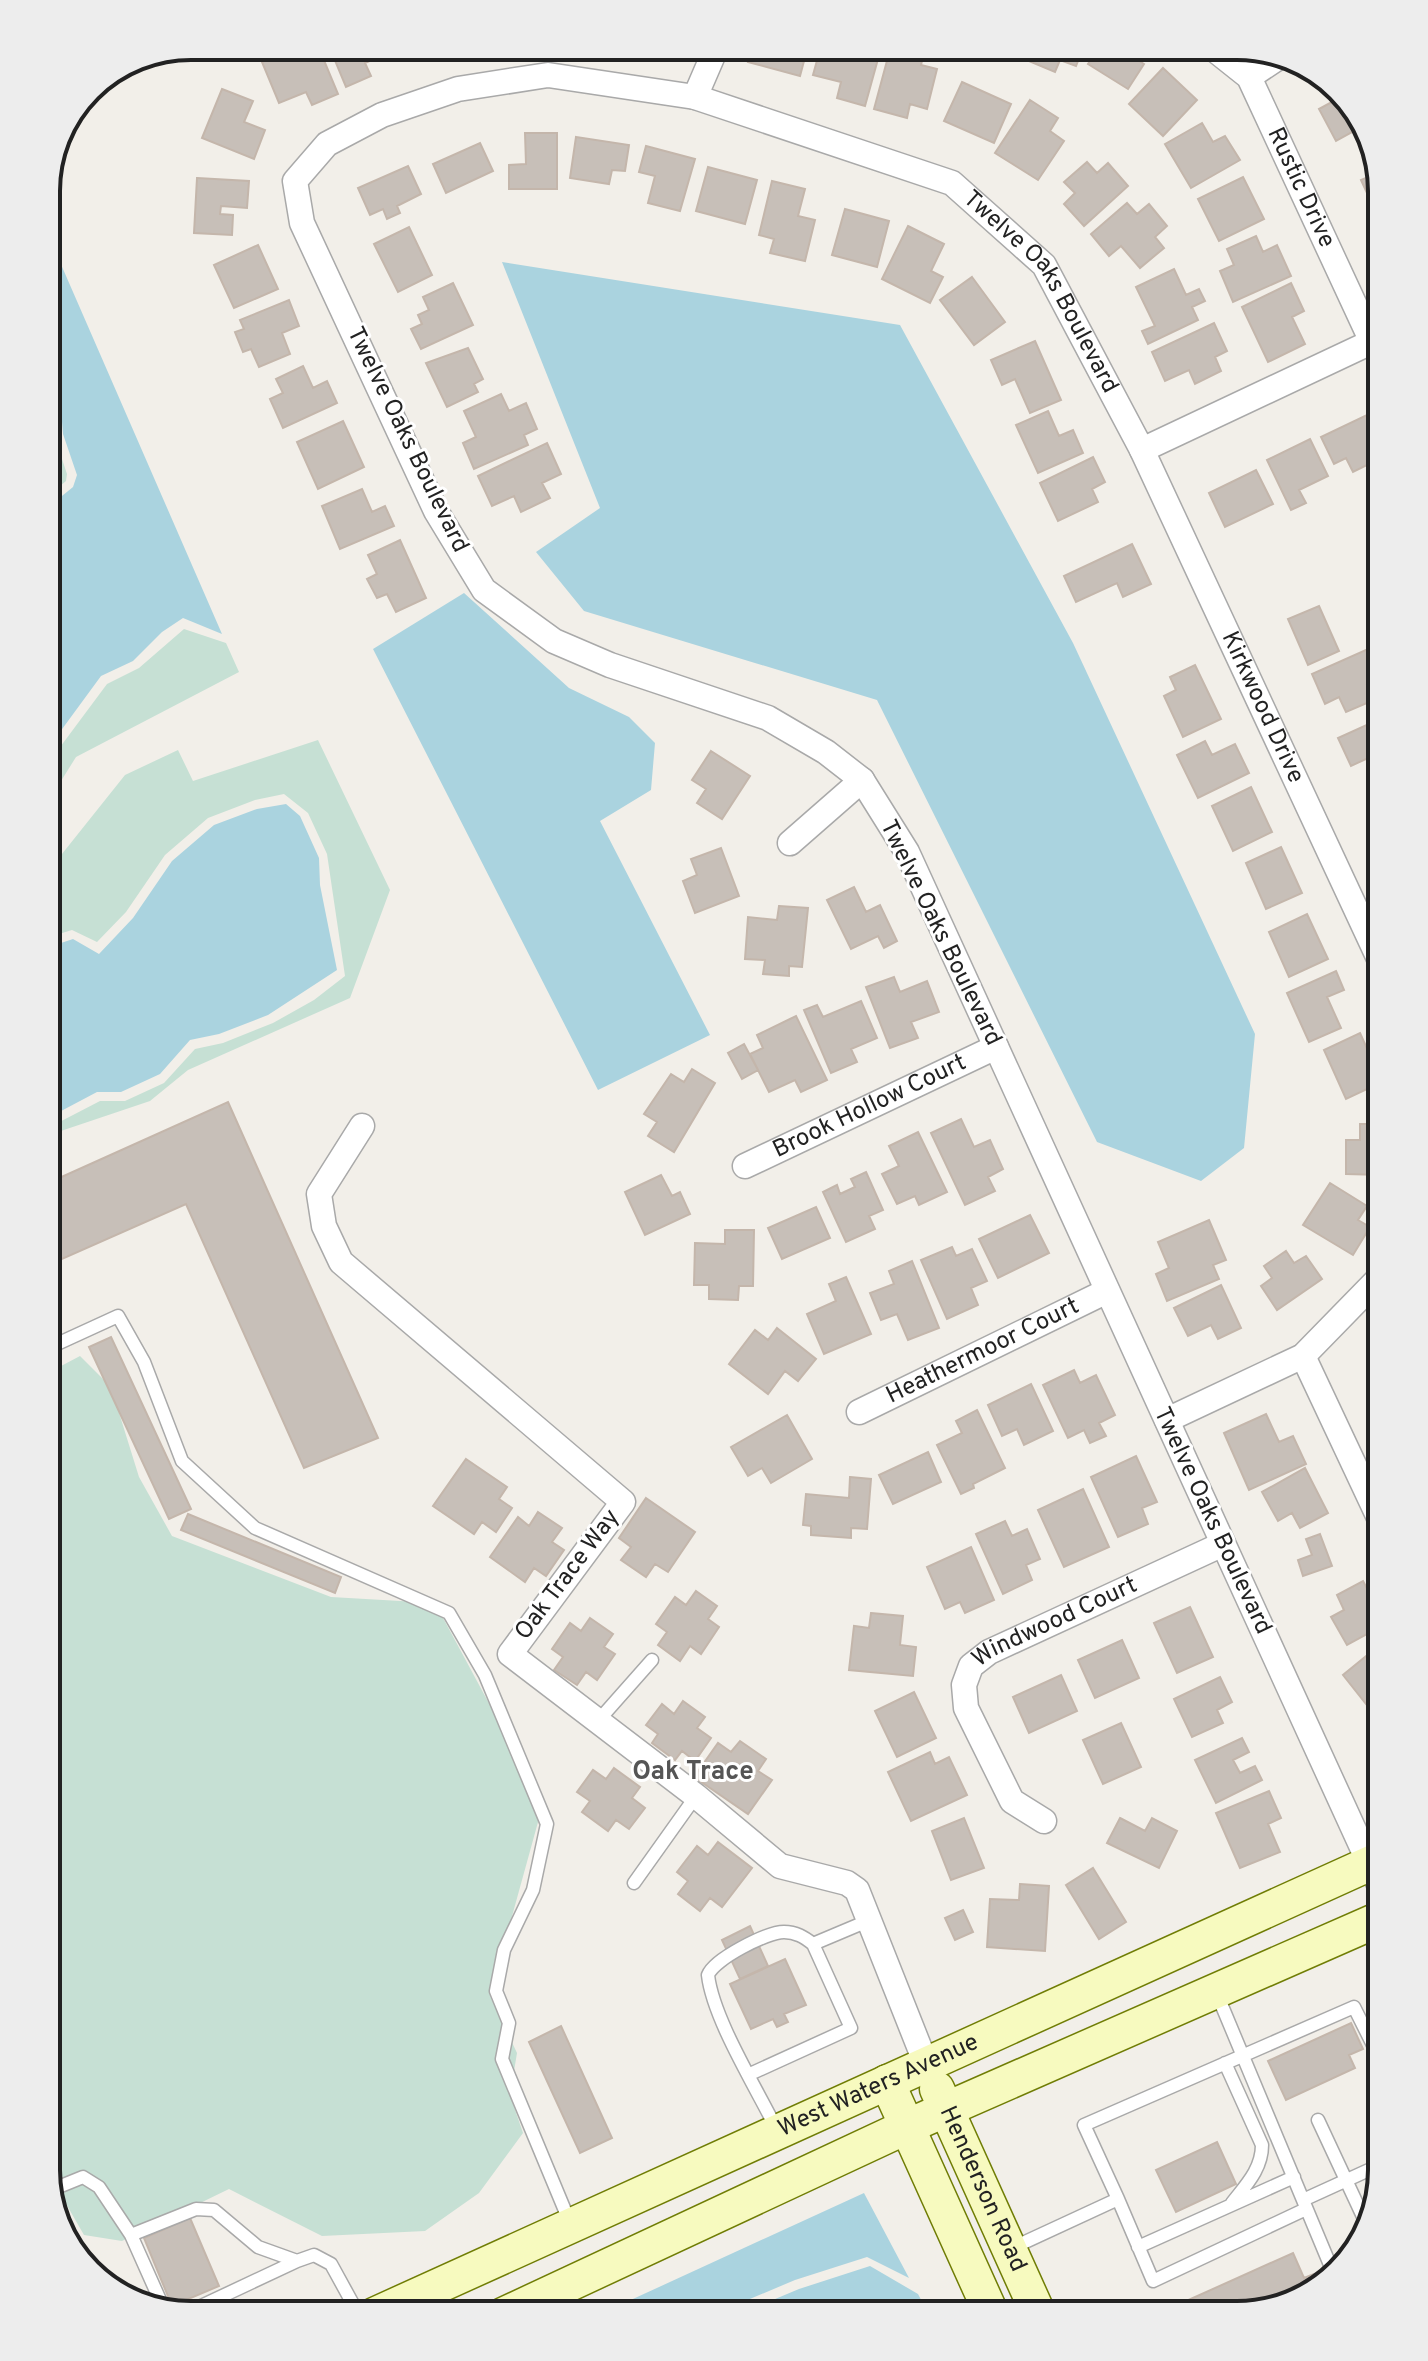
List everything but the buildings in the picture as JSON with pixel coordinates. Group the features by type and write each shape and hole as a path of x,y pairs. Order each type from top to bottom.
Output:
{"main road":[{"name":"West Waters Avenue","path":"405,2301 926,2064 1368,1875"},
{"name":"West Waters Avenue","path":"542,2301 906,2127 1368,1924"},
{"name":"Henderson Road","path":"926,2064 1033,2301"},
{"name":"Henderson Road","path":"887,2082 986,2301"}],"street":[{"path":"695,97 711,60"},
{"name":"Rustic Drive","path":"1228,60 1249,77 1368,322"},
{"path":"1249,77 1268,64"},
{"name":"Twelve Oaks Boulevard","path":"1142,450 1044,265 952,183 695,97 548,75 458,89 382,115 327,144 295,181 302,223 436,511 484,590 554,641 610,665 768,718 826,752 862,780 907,852 1223,1544 1368,1850"},
{"path":"1142,450 1368,344"},
{"name":"Kirkwood Drive","path":"1142,450 1368,935"},
{"path":"790,843 862,780"},
{"name":"Brook Hollow Court","path":"745,1166 996,1047"},
{"name":"Oak Trace Way","path":"362,1126 319,1194 324,1226 341,1262 623,1502 510,1654 696,1796 780,1866 847,1883 857,1890 926,2064"},
{"path":"1167,1420 1303,1356 1368,1289"},
{"name":"Heathermoor Court","path":"859,1412 1107,1291"},
{"path":"1303,1356 1368,1494"},
{"name":"Windwood Court","path":"1044,1821 1012,1801 966,1708 964,1685 971,1666 989,1652 1223,1544"}],"lane":[{"path":"60,1343 118,1316 144,1362 182,1461 255,1528 449,1613 485,1675 547,1824 533,1890 504,1950 496,1991 509,2023 502,2059 571,2225"},
{"path":"598,1721 652,1660"},
{"path":"634,1883 696,1796"},
{"path":"813,1944 870,1920"},
{"path":"750,2074 851,2028 813,1944 802,1936 780,1933 711,1965 708,1975 713,1997 750,2074 778,2131"},
{"path":"1216,1991 1329,2263"},
{"path":"1368,2035 1354,2007 1084,2125 1153,2281 1368,2171"},
{"path":"1225,2063 1262,2145 1262,2158 1256,2172 1230,2205"},
{"path":"1318,2120 1361,2212"},
{"path":"62,2186 83,2177 99,2187 131,2235 158,2296"},
{"path":"1138,2247 1294,2177"},
{"path":"1009,2249 1118,2199"},
{"path":"131,2235 196,2209 214,2210 258,2247 297,2261"},
{"path":"212,2301 314,2255 331,2264 351,2301"}],"green space":[{"path":"60,453 67,474 66,481 60,486"},
{"path":"184,629 226,643 239,672 76,757 60,783 60,747 107,684 139,668"},
{"path":"318,740 390,890 350,998 188,1070 150,1101 60,1131 60,1122 100,1101 125,1101 164,1083 195,1049 223,1043 273,1023 314,1000 345,976 327,854 308,813 284,794 255,800 208,818 165,855 126,912 97,942 72,930 60,934 60,856 125,775 178,750 193,781"},
{"path":"80,1356 111,1387 139,1477 172,1536 331,1597 435,1603 543,1804 490,1996 517,2053 510,2095 523,2133 479,2193 425,2231 322,2236 229,2189 122,2241 84,2235 64,2200 60,2170 60,1367"}],"water":[{"path":"60,262 222,634 183,618 162,632 133,661 101,676 60,732 60,498 73,487 77,475 63,434"},
{"path":"502,262 900,325 1073,643 1255,1034 1244,1148 1201,1181 1097,1142 877,700 584,611 536,552 600,508"},
{"path":"464,593 569,688 629,717 655,743 651,790 600,821 710,1035 598,1090 373,649"},
{"path":"286,804 300,816 319,858 320,885 337,970 268,1015 219,1034 190,1040 160,1074 121,1092 97,1092 60,1112 60,943 73,939 99,954 133,918 172,861 214,825 257,809"},
{"path":"864,2193 909,2278 867,2257 795,2280 745,2301 629,2301"},
{"path":"870,2266 918,2294 922,2301 770,2301"}],"district":[{"name":"Oak Trace","path":"693,1772"}]}
